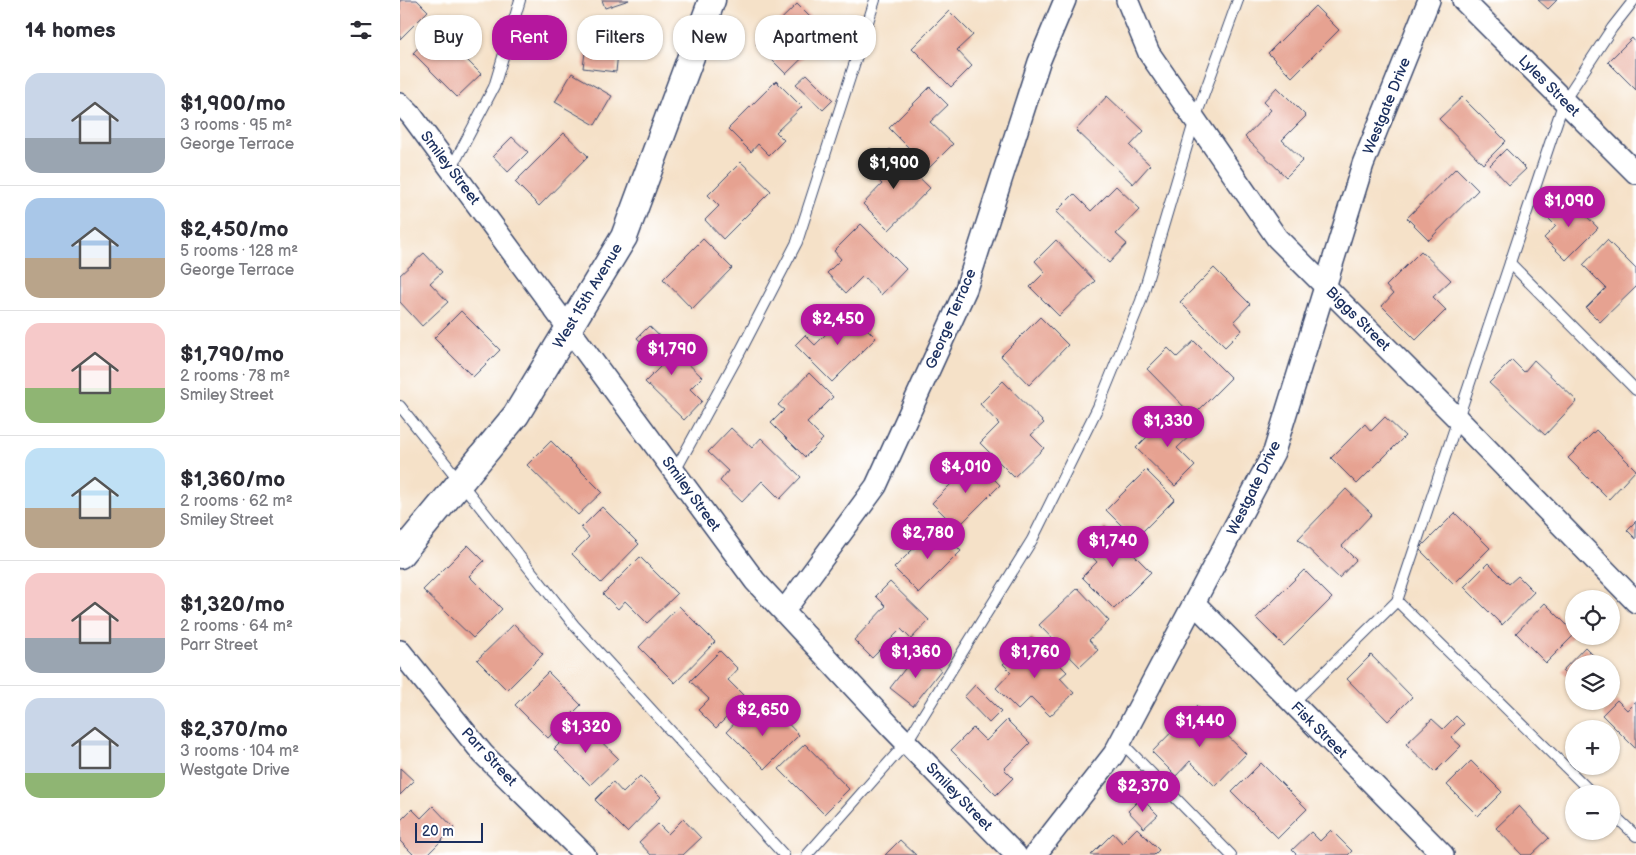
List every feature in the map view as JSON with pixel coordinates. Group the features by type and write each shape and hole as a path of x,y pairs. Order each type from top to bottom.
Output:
{"street":[{"name":"West 15th Avenue","path":"400,555 516,415 624,237 712,0"},
{"name":"George Terrace","path":"784,612 876,486 966,289 1039,62 1065,0"},
{"name":"Biggs Street","path":"1127,0 1150,53 1277,238 1458,419 1636,602"},
{"name":"Westgate Drive","path":"1035,855 1114,754 1196,604 1274,452 1363,164 1429,0"},
{"name":"Lyles Street","path":"1462,0 1636,173"},
{"name":"Smiley Street","path":"400,104 411,115 755,581 906,743 1016,855"},
{"name":"Fisk Street","path":"1196,604 1443,855"},
{"name":"Parr Street","path":"400,651 483,754 585,855"}],"lane":[{"path":"675,471 797,242 875,0"},
{"path":"807,855 906,743 1032,540 1098,407 1141,301 1195,119 1238,0"},
{"path":"1293,703 1397,601 1564,101 1612,28 1634,0"},
{"path":"451,169 494,87 517,2"},
{"path":"1510,263 1636,390"},
{"path":"400,406 574,625 784,855"},
{"path":"1397,601 1584,785"},
{"path":"1121,742 1231,855"},
{"path":"1620,821 1636,836"}],"building":[{"path":"400,0 417,0 428,11 424,15 415,15 415,24 400,39"},
{"path":"602,0 629,0 605,8"},
{"path":"1538,0 1557,0 1548,9"},
{"path":"797,4 808,15 786,15"},
{"path":"1315,6 1339,30 1292,77 1268,53"},
{"path":"949,11 973,35 957,50 972,66 951,87 912,48"},
{"path":"1632,38 1636,43 1636,90 1608,62"},
{"path":"420,60 467,60 481,74 457,97"},
{"path":"584,60 617,60 616,72 583,68"},
{"path":"772,60 800,60 786,74"},
{"path":"572,73 612,96 595,125 555,102"},
{"path":"807,74 833,100 823,110 796,84"},
{"path":"776,81 802,107 776,132 784,140 769,155 758,144 751,152 728,129"},
{"path":"930,87 948,105 930,122 953,144 929,168 889,128"},
{"path":"1277,87 1306,116 1282,140 1303,160 1286,177 1245,137 1271,110 1263,102"},
{"path":"1107,96 1144,131 1130,146 1150,165 1133,184 1076,130"},
{"path":"1462,97 1506,141 1483,164 1439,119"},
{"path":"564,133 588,156 539,206 515,182"},
{"path":"512,137 528,152 508,172 493,156"},
{"path":"890,149 930,188 889,230 863,204 882,184 868,170"},
{"path":"1506,149 1526,169 1509,185 1490,165"},
{"path":"741,162 771,191 723,239 705,220 719,206 708,195"},
{"path":"1456,168 1478,190 1429,240 1407,218"},
{"path":"1116,186 1140,209 1116,234 1127,244 1109,263 1056,212 1074,194 1091,211"},
{"path":"1566,195 1598,228 1566,260 1544,238 1556,226 1545,215"},
{"path":"861,224 906,269 881,295 863,276 846,293 827,273 841,259 834,251"},
{"path":"703,239 732,268 692,309 663,279"},
{"path":"1056,240 1095,281 1059,316 1030,287 1045,272 1035,261"},
{"path":"1607,240 1636,269 1636,287 1600,322 1586,308 1606,288 1583,265"},
{"path":"1421,251 1451,280 1433,297 1446,310 1416,340 1382,306 1393,294 1386,286"},
{"path":"424,253 442,272 430,283 448,302 422,326 400,302 400,275"},
{"path":"1214,268 1250,304 1234,321 1242,330 1225,347 1180,302"},
{"path":"461,311 500,350 473,377 434,338"},
{"path":"849,311 876,338 832,382 795,345 805,335 815,345"},
{"path":"1040,317 1068,345 1029,385 1001,356"},
{"path":"649,326 702,377 690,389 702,401 684,420 645,382 664,363 637,338"},
{"path":"1194,341 1231,378 1193,416 1147,369 1168,348 1177,357"},
{"path":"1512,360 1524,372 1534,360 1577,401 1545,435 1489,383"},
{"path":"809,373 833,397 807,423 823,439 805,457 771,423 784,410 778,405"},
{"path":"1003,381 1044,423 1031,435 1044,448 1014,477 980,443 999,424 980,404"},
{"path":"1173,411 1194,432 1177,448 1195,466 1175,486 1136,448"},
{"path":"1385,417 1405,436 1357,484 1331,458 1365,424 1371,431"},
{"path":"731,428 752,448 761,438 801,477 780,499 762,481 742,502 720,481 728,471 708,452"},
{"path":"1596,430 1636,470 1609,499 1568,458"},
{"path":"551,441 602,492 578,515 527,465"},
{"path":"975,460 1000,485 957,528 932,503"},
{"path":"1146,470 1175,499 1135,539 1106,510"},
{"path":"1346,489 1372,514 1342,546 1356,560 1339,578 1298,539"},
{"path":"602,507 639,544 601,583 572,554 589,537 581,528"},
{"path":"1455,513 1490,548 1454,584 1419,549"},
{"path":"1636,521 1636,539 1627,530"},
{"path":"936,526 961,551 919,593 894,568"},
{"path":"1105,526 1151,572 1114,609 1082,577 1097,562 1084,548"},
{"path":"468,545 484,561 469,576 502,609 473,638 423,590"},
{"path":"640,557 677,594 647,623 625,601 618,609 603,594"},
{"path":"1488,563 1509,584 1518,576 1534,592 1502,625 1464,587"},
{"path":"1304,570 1332,598 1284,646 1256,618"},
{"path":"890,582 929,620 911,639 901,629 872,658 854,640 886,606 876,596"},
{"path":"1078,588 1109,621 1089,640 1098,650 1080,667 1039,625"},
{"path":"1545,603 1565,623 1565,644 1546,663 1516,633"},
{"path":"679,606 715,642 675,683 639,647"},
{"path":"514,624 543,654 507,690 477,660"},
{"path":"1032,637 1067,672 1060,678 1074,693 1050,716 1031,697 1018,710 996,688 1011,672 1003,664"},
{"path":"1585,647 1593,655 1577,655"},
{"path":"720,651 738,669 728,680 746,698 716,728 698,710 709,699 690,681"},
{"path":"918,652 941,670 913,706 890,688"},
{"path":"1371,655 1412,697 1388,721 1347,679"},
{"path":"548,672 581,705 548,738 515,705"},
{"path":"975,685 1001,711 989,723 964,697"},
{"path":"1636,701 1636,749 1620,733 1620,720 1607,720 1602,715 1607,710 1620,710 1620,703 1627,710"},
{"path":"1197,706 1246,754 1215,786 1190,761 1176,776 1152,752"},
{"path":"775,710 799,735 765,769 727,731 746,711 760,725"},
{"path":"1456,716 1464,724 1451,737 1461,746 1435,772 1406,744 1432,719 1443,729"},
{"path":"1007,720 1030,743 1004,769 1013,778 996,795 951,750 973,728 986,741"},
{"path":"581,722 618,758 590,785 554,749"},
{"path":"805,744 849,789 824,814 779,769"},
{"path":"1471,761 1502,792 1478,816 1447,785"},
{"path":"1261,763 1307,809 1278,838 1232,792"},
{"path":"400,768 414,781 400,795"},
{"path":"640,776 661,797 627,832 595,800 613,782 623,793"},
{"path":"1141,798 1158,815 1144,828 1128,811"},
{"path":"433,806 454,828 427,855 414,855 400,841 400,821 412,809 421,818"},
{"path":"1519,806 1549,838 1531,855 1522,855 1496,828"},
{"path":"683,819 701,838 683,855 651,855 639,842 658,824 668,834"},
{"path":"1137,828 1159,850 1154,855 1091,855 1113,833 1122,843"},
{"path":"1331,830 1352,851 1348,855 1297,855 1292,850 1311,832 1320,841"},
{"path":"900,840 916,855 885,855"}]}
